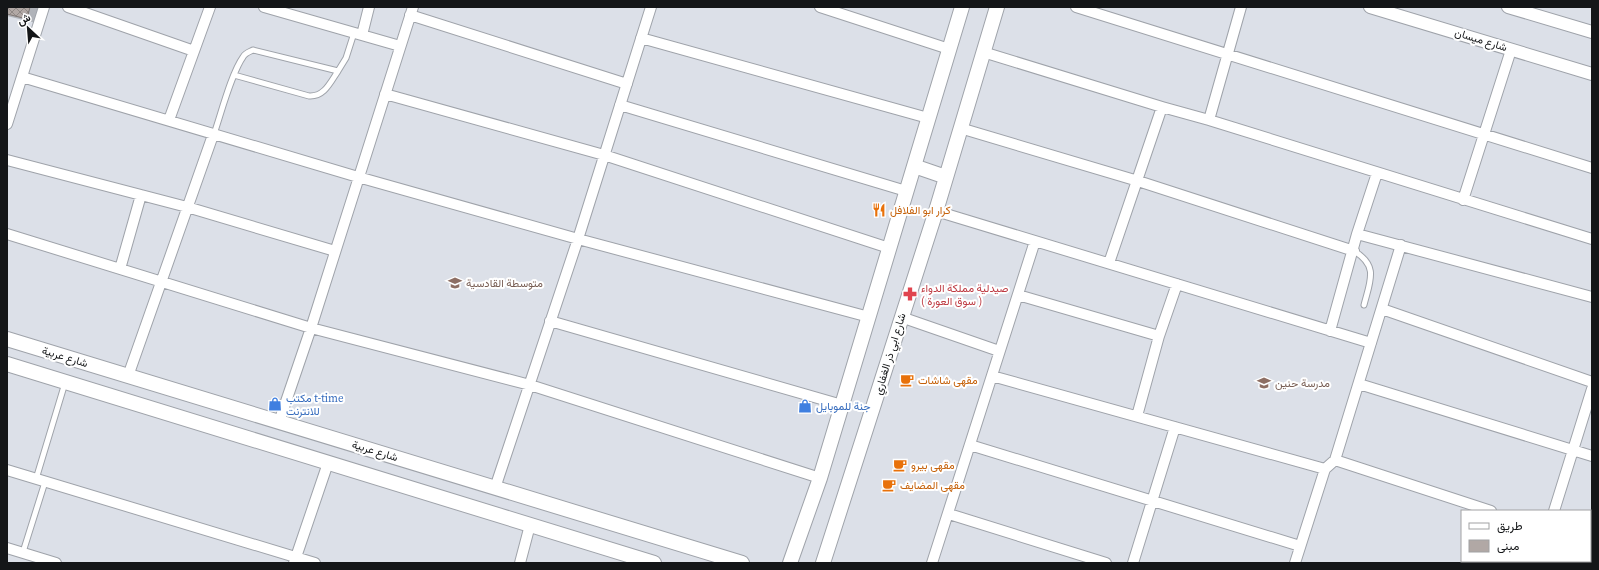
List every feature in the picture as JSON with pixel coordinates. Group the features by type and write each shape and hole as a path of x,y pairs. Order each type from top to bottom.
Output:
{"main road":[{"path":"790,563 820,478 962,7"},
{"name":"شارع ابي ذر الغفاري","path":"823,563 936,211 982,52 997,7"},
{"path":"914,166 946,177"},
{"name":"شارع عربية","path":"7,339 742,563"},
{"path":"7,364 654,563"}],"street":[{"path":"7,124 44,7"},
{"path":"68,7 194,51"},
{"path":"169,120 210,7"},
{"path":"264,7 400,46"},
{"path":"358,34 369,7"},
{"path":"495,488 578,239 650,7"},
{"path":"820,7 949,49"},
{"path":"1076,7 1592,168"},
{"path":"1209,120 1241,7"},
{"name":"شارع ميسان","path":"1370,7 1592,74"},
{"path":"1508,7 1592,32"},
{"path":"279,422 311,328 411,11 627,84"},
{"path":"641,38 928,118"},
{"path":"1463,200 1511,50"},
{"path":"982,52 1209,120 1592,239"},
{"path":"22,77 358,177 578,239 868,317"},
{"path":"385,94 604,155 889,248"},
{"path":"620,105 906,191"},
{"path":"1108,263 1138,181 1162,107"},
{"path":"960,128 1138,181 1354,251"},
{"path":"128,376 163,282 187,207 213,135"},
{"path":"7,160 187,207 335,251"},
{"path":"1330,331 1354,251 1357,234 1377,173"},
{"path":"120,269 141,195"},
{"path":"936,211 1371,343"},
{"path":"7,234 311,328 530,385 820,478"},
{"path":"1357,234 1592,297"},
{"path":"932,563 949,514 999,351 1035,241"},
{"path":"1295,563 1325,469 1336,460 1401,245"},
{"path":"1137,416 1159,336 1177,284"},
{"path":"1018,295 1159,336"},
{"path":"1382,309 1592,382"},
{"path":"901,317 999,351"},
{"path":"550,321 842,405"},
{"path":"992,376 1325,469"},
{"path":"1359,384 1592,456"},
{"path":"1554,510 1573,450 1589,408 1592,389"},
{"path":"1134,563 1175,427"},
{"path":"970,445 1300,546"},
{"path":"1336,460 1488,510"},
{"path":"295,560 328,463"},
{"path":"7,470 295,560 315,563"},
{"path":"949,514 1106,563"},
{"path":"520,563 530,525"},
{"path":"7,548 56,563"}],"lane":[{"path":"234,75 309,96 317,96 324,92 338,71 358,34"},
{"path":"213,135 234,75 242,57 247,52 253,50 338,71"},
{"path":"1354,251 1366,260 1370,269 1371,276 1364,305"},
{"path":"23,552 65,382"}],"building":[{"path":"7,7 30,7 27,19 7,14"}],"place":[{"name":"كرار ابو الفلافل","path":"879,210"},
{"name":"متوسطة القادسية","path":"455,283"},
{"name":"صيدلية مملكة الدواء ( سوق العورة )","path":"910,294"},
{"name":"مقهى شاشات","path":"907,380"},
{"name":"مدرسة حنين","path":"1264,383"},
{"name":"مكتب t-time للانترنت","path":"275,404"},
{"name":"جنة للموبايل","path":"805,406"},
{"name":"مقهى بيرو","path":"900,465"},
{"name":"مقهى المضايف","path":"889,485"}]}
